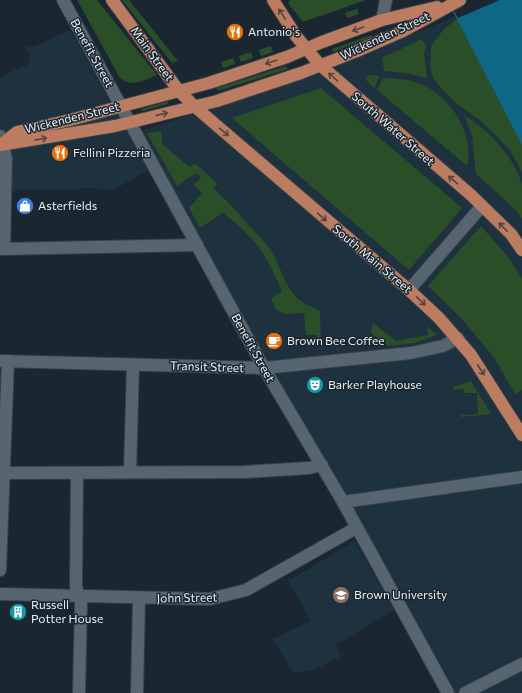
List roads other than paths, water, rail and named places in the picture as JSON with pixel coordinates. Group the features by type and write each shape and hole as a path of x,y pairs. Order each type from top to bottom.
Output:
{"main road":[{"name":"Main Street","path":"112,0 179,91 194,106"},
{"name":"South Water Street","path":"273,0 296,36 320,65 482,206 511,234 522,250"},
{"name":"Wickenden Street","path":"1,142 17,132 209,83 308,49 322,42 382,20 455,2"},
{"name":"Wickenden Street","path":"1,142 20,143 130,122 225,98 320,65 403,30 455,2"},
{"name":"South Main Street","path":"194,106 409,290 458,338 471,355 522,435"}],"street":[{"name":"Benefit Street","path":"62,0 264,368 343,502 448,693"},
{"path":"382,20 386,0"},
{"path":"1,142 7,165 2,249 197,245"},
{"path":"409,290 482,206"},
{"name":"Transit Street","path":"4,361 264,368 411,353 443,346 458,338"},
{"path":"0,570 4,361"},
{"path":"130,472 133,365"},
{"path":"2,473 244,472 309,468 322,465"},
{"path":"77,473 76,587 81,602 79,693"},
{"path":"343,502 522,478"},
{"name":"John Street","path":"0,594 79,595 210,600 246,590 356,528"},
{"path":"137,693 139,598"},
{"path":"464,693 522,664"}],"water":[{"path":"447,0 522,0 522,145"}],"place":[{"name":"Antonio's","path":"235,32"},
{"name":"Fellini Pizzeria","path":"60,153"},
{"name":"Asterfields","path":"25,206"},
{"name":"Brown Bee Coffee","path":"274,341"},
{"name":"Barker Playhouse","path":"315,385"},
{"name":"Brown University","path":"341,595"},
{"name":"Russell Potter House","path":"18,612"}]}
